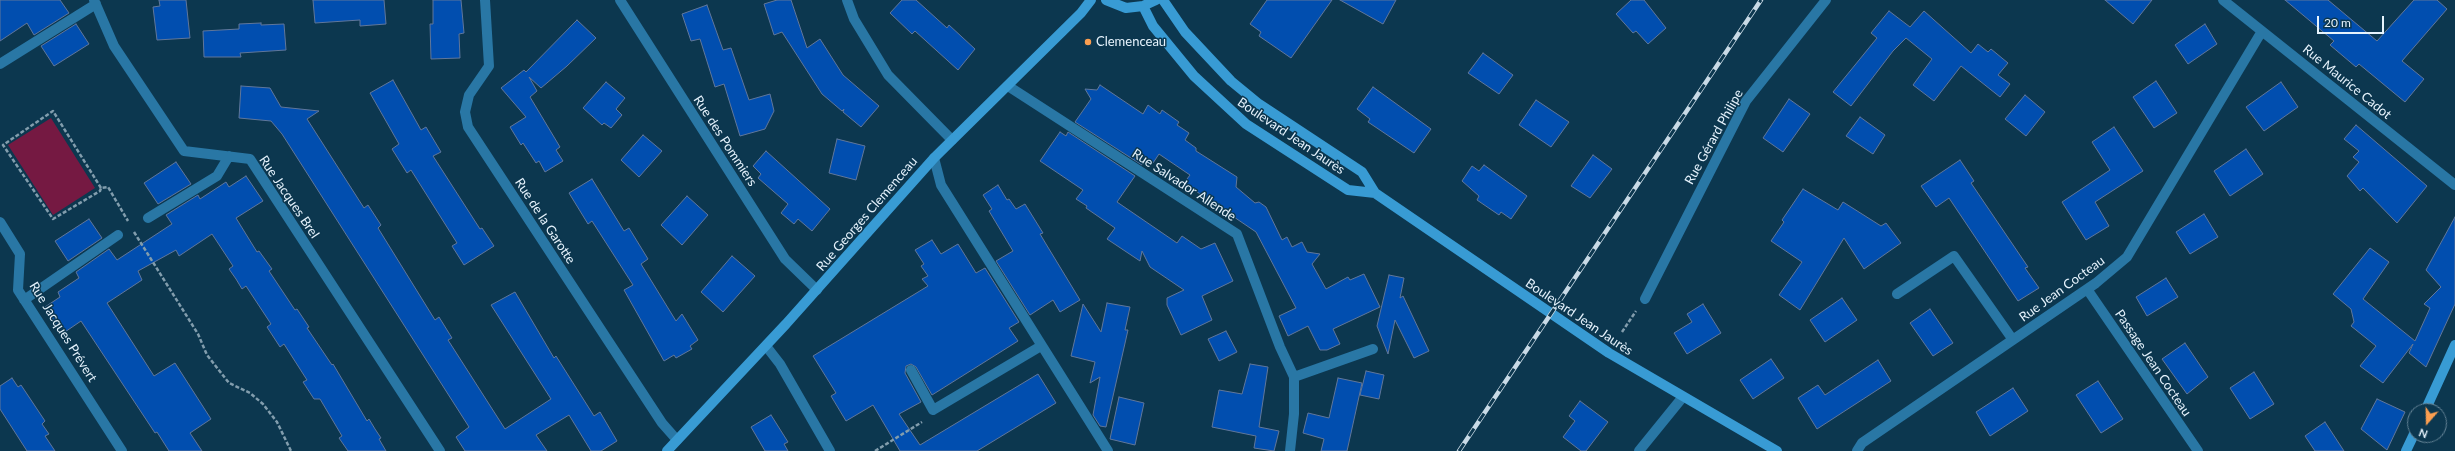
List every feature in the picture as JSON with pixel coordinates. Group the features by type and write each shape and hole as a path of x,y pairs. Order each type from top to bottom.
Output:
{"street":[{"name":"Rue de la Garotte","path":"486,0 489,66 469,95 465,112 468,127 662,423 677,440"},
{"name":"Rue des Pommiers","path":"620,0 785,259 817,290"},
{"path":"847,0 854,19 888,75 952,140"},
{"name":"Rue Georges Clemenceau","path":"667,451 766,346 934,158 1008,86 1081,13 1092,0"},
{"path":"1106,0 1126,8 1143,6 1156,0"},
{"name":"Boulevard Jean Jaurès","path":"1163,0 1185,32 1231,81 1259,104 1362,172 1374,193 1609,353 1682,398 1777,451"},
{"name":"Rue Gérard Philipe","path":"1644,299 1746,100 1826,0"},
{"name":"Rue Maurice Cadot","path":"2223,0 2455,184"},
{"path":"0,64 95,2"},
{"name":"Rue Jacques Brel","path":"95,2 114,46 184,151 250,159 440,451"},
{"name":"Boulevard Jean Jaurès","path":"1143,6 1153,26 1194,76 1246,124 1348,190 1374,193"},
{"name":"Rue Jean Cocteau","path":"1857,451 1862,442 2087,289 2127,257 2262,31"},
{"name":"Rue Salvador Allende","path":"1008,86 1237,234 1280,347 1294,377 1294,414 1290,451"},
{"path":"148,218 217,176 229,156"},
{"path":"934,158 941,185 1108,451"},
{"name":"Rue Jacques Prévert","path":"0,222 20,254 18,290 122,451"},
{"path":"24,300 118,235"},
{"path":"1897,294 1954,256 2013,340"},
{"name":"Passage Jean Cocteau","path":"2087,289 2198,451"},
{"path":"766,346 780,364 830,451"},
{"path":"910,370 933,410 1042,346"},
{"path":"2429,403 2455,346"},
{"path":"1294,377 1373,349"},
{"path":"1639,451 1682,398"}],"path":[{"path":"101,188 53,111 3,145 52,219 100,191 101,188 108,187 198,334 207,354 229,383 250,393 263,404 277,422 291,451"},
{"path":"1622,332 1644,299"},
{"path":"875,451 924,421 933,410"}],"shaded area":[{"path":"51,118 95,188 53,215 8,145"}],"building":[{"path":"0,0 60,0 69,13 34,35 27,23 0,41"},
{"path":"159,0 186,0 190,38 157,40 153,7 160,6"},
{"path":"313,0 384,0 386,24 360,26 360,20 315,23"},
{"path":"433,0 461,0 464,33 459,34 460,58 431,59 430,24 433,24"},
{"path":"777,0 791,0 807,48 820,39 843,75 879,106 861,127 843,112 844,109 842,111 822,94 782,32 774,35 764,4"},
{"path":"902,0 916,0 947,28 949,25 975,49 958,70 915,31 912,34 890,13"},
{"path":"1267,0 1332,0 1291,58 1259,36 1261,32 1250,24"},
{"path":"1340,0 1396,0 1383,24"},
{"path":"1631,0 1644,0 1666,28 1648,44 1636,31 1633,33 1616,14"},
{"path":"2105,0 2152,0 2133,24"},
{"path":"2285,0 2328,0 2377,41 2414,0 2437,0 2447,9 2402,61 2424,79 2405,102 2359,64 2356,67 2330,45 2334,41"},
{"path":"707,5 723,50 731,48 749,100 770,94 774,111 765,129 740,136 724,84 715,87 700,39 691,41 682,14"},
{"path":"1889,11 1910,27 1924,11 1971,53 1978,44 1988,52 1991,49 2008,63 1998,75 2010,84 2000,97 1961,66 1934,101 1913,85 1932,59 1906,38 1893,51 1851,106 1833,92 1877,38 1871,33"},
{"path":"577,20 596,38 567,66 541,88 529,77 537,91 530,97 560,147 556,150 563,161 545,172 539,161 536,163 523,143 521,145 510,127 526,117 501,88 524,70 526,72"},
{"path":"261,23 261,25 284,24 286,50 240,53 241,57 204,57 203,31 239,29 239,24"},
{"path":"76,24 89,44 54,66 41,46"},
{"path":"2205,24 2217,44 2188,64 2175,45"},
{"path":"1483,53 1513,75 1499,94 1468,73"},
{"path":"393,80 421,130 426,127 441,152 433,156 480,229 482,228 494,246 464,265 452,246 457,243 411,170 407,173 392,149 399,144 370,93"},
{"path":"2156,81 2177,113 2154,128 2133,97"},
{"path":"606,82 625,98 616,109 622,115 611,128 604,123 602,125 583,108"},
{"path":"2281,82 2298,107 2264,131 2246,107"},
{"path":"1100,85 1143,114 1148,105 1160,114 1162,110 1179,122 1177,125 1189,133 1185,140 1196,148 1196,151 1237,177 1236,187 1255,203 1259,202 1266,207 1282,240 1287,237 1292,247 1302,242 1307,252 1320,254 1312,264 1326,289 1348,277 1350,280 1364,274 1380,307 1333,329 1340,344 1327,350 1320,350 1308,326 1288,336 1279,316 1296,308 1256,232 1184,183 1190,175 1159,154 1153,163 1147,158 1142,165 1075,122 1091,99 1085,89 1097,90"},
{"path":"241,86 270,88 281,107 319,111 307,119 364,208 368,205 381,225 378,228 435,320 439,317 452,338 448,340 505,429 551,399 491,305 515,292 554,358 556,356 594,416 600,412 617,441 601,451 591,451 569,415 536,435 547,451 465,451 456,437 469,427 282,134 271,121 239,118"},
{"path":"1373,87 1431,129 1414,153 1368,122 1370,119 1357,109"},
{"path":"2025,95 2045,112 2026,136 2005,119"},
{"path":"1789,99 1810,114 1783,152 1763,138"},
{"path":"1536,100 1569,122 1551,147 1519,125"},
{"path":"1860,117 1885,135 1873,154 1846,136"},
{"path":"2356,125 2427,186 2397,223 2363,188 2360,191 2347,176 2359,162 2353,157 2359,151 2344,139"},
{"path":"2114,127 2143,171 2095,202 2109,226 2086,240 2062,202 2110,170 2092,142"},
{"path":"1060,132 1066,136 1068,132 1135,176 1117,202 1177,243 1182,236 1201,249 1215,243 1233,281 1202,296 1212,320 1181,335 1167,305 1167,298 1184,290 1150,267 1142,251 1140,261 1107,239 1115,228 1086,208 1087,206 1076,199 1083,190 1040,161"},
{"path":"643,135 662,151 639,177 621,160"},
{"path":"837,139 865,146 856,180 829,173"},
{"path":"2246,149 2263,174 2230,196 2214,171"},
{"path":"766,151 830,209 812,231 798,219 794,224 781,213 788,204 758,178 761,174 753,166"},
{"path":"1593,155 1612,169 1590,198 1571,186"},
{"path":"1960,160 1974,181 1971,183 2028,267 2025,268 2039,288 2018,301 1949,198 1936,207 1921,186"},
{"path":"176,162 191,184 158,204 144,183"},
{"path":"1484,165 1527,196 1511,219 1501,212 1499,215 1477,200 1479,196 1462,181 1472,166 1479,171"},
{"path":"246,176 263,201 236,218 257,252 259,251 272,269 269,271 295,310 297,309 309,327 307,328 332,365 333,364 367,421 369,419 381,438 379,439 386,451 348,451 339,438 342,436 320,399 314,399 303,382 307,380 284,344 280,347 267,327 271,324 246,286 242,289 229,269 233,266 212,234 179,256 176,250 138,271 142,280 107,303 154,376 175,363 211,419 190,433 202,451 169,451 157,432 155,433 81,321 62,334 45,307 60,297 58,292 79,278 76,272 109,249 117,260 172,224 166,215 198,195 200,199 226,182 229,187"},
{"path":"592,179 624,231 629,228 648,259 641,264 676,321 682,314 698,340 690,346 692,349 676,358 674,355 664,361 624,290 633,285 592,221 588,224 569,193"},
{"path":"998,185 1007,200 1009,199 1016,209 1025,204 1043,233 1040,234 1080,300 1060,312 1053,300 1030,315 996,261 1013,251 989,211 992,209 983,195"},
{"path":"1803,189 1838,210 1843,202 1881,226 1886,223 1901,243 1864,269 1844,238 1800,310 1779,295 1802,262 1771,241 1784,222 1782,220"},
{"path":"687,196 708,215 682,245 661,225"},
{"path":"2204,214 2218,237 2190,254 2176,232"},
{"path":"2455,217 2455,304 2426,367 2409,353 2413,344 2383,383 2360,366 2376,346 2351,326 2354,322 2351,309 2333,294 2370,248 2389,262 2363,299 2415,341 2430,308 2424,304 2441,287 2426,270"},
{"path":"89,219 102,238 68,261 55,241"},
{"path":"932,240 941,254 958,244 976,273 985,268 1019,322 1009,328 1018,341 932,395 916,367 911,364 906,366 905,373 921,402 899,414 920,445 1038,374 1056,403 977,451 900,451 873,405 846,421 831,396 836,393 813,356 928,286 922,279 928,276 921,266 924,264 915,250"},
{"path":"732,256 755,276 723,312 701,292"},
{"path":"1389,275 1404,278 1400,298 1403,296 1429,351 1414,358 1395,320 1388,354 1377,326"},
{"path":"2166,278 2178,297 2147,316 2136,297"},
{"path":"1842,298 1857,320 1825,342 1810,320"},
{"path":"1107,303 1130,307 1125,330 1128,330 1106,427 1100,426 1093,415 1100,377 1090,383 1095,362 1071,356 1083,304 1101,332"},
{"path":"1703,304 1721,333 1687,354 1674,333 1692,322 1687,314"},
{"path":"1930,309 1953,343 1933,356 1910,323"},
{"path":"1226,331 1237,352 1219,361 1208,339"},
{"path":"2185,343 2208,377 2187,394 2162,359"},
{"path":"1771,359 1784,378 1753,399 1740,380"},
{"path":"1878,360 1891,381 1817,429 1798,398 1818,385 1825,395"},
{"path":"1250,364 1268,367 1259,427 1279,431 1274,451 1254,448 1256,436 1212,427 1219,390 1242,394"},
{"path":"1366,371 1384,375 1379,399 1360,395"},
{"path":"2254,372 2274,404 2250,419 2230,388"},
{"path":"12,378 18,387 21,385 45,421 42,424 49,434 45,436 55,451 27,451 0,409 0,386"},
{"path":"1338,378 1362,383 1347,451 1321,451 1324,439 1303,433 1308,413 1329,418"},
{"path":"2098,381 2123,419 2101,433 2076,395"},
{"path":"2013,388 2028,411 1990,436 1976,412"},
{"path":"1119,397 1144,403 1135,445 1110,439"},
{"path":"2377,399 2405,412 2387,450 2361,429"},
{"path":"1580,401 1608,422 1586,451 1581,451 1563,437 1575,421 1569,416"},
{"path":"771,415 788,442 784,444 788,451 765,451 751,427"},
{"path":"2325,422 2344,451 2315,451 2305,436"}],"railway":[{"path":"1459,451 1761,0"}],"place":[{"name":"Clemenceau","path":"1088,42"}]}
